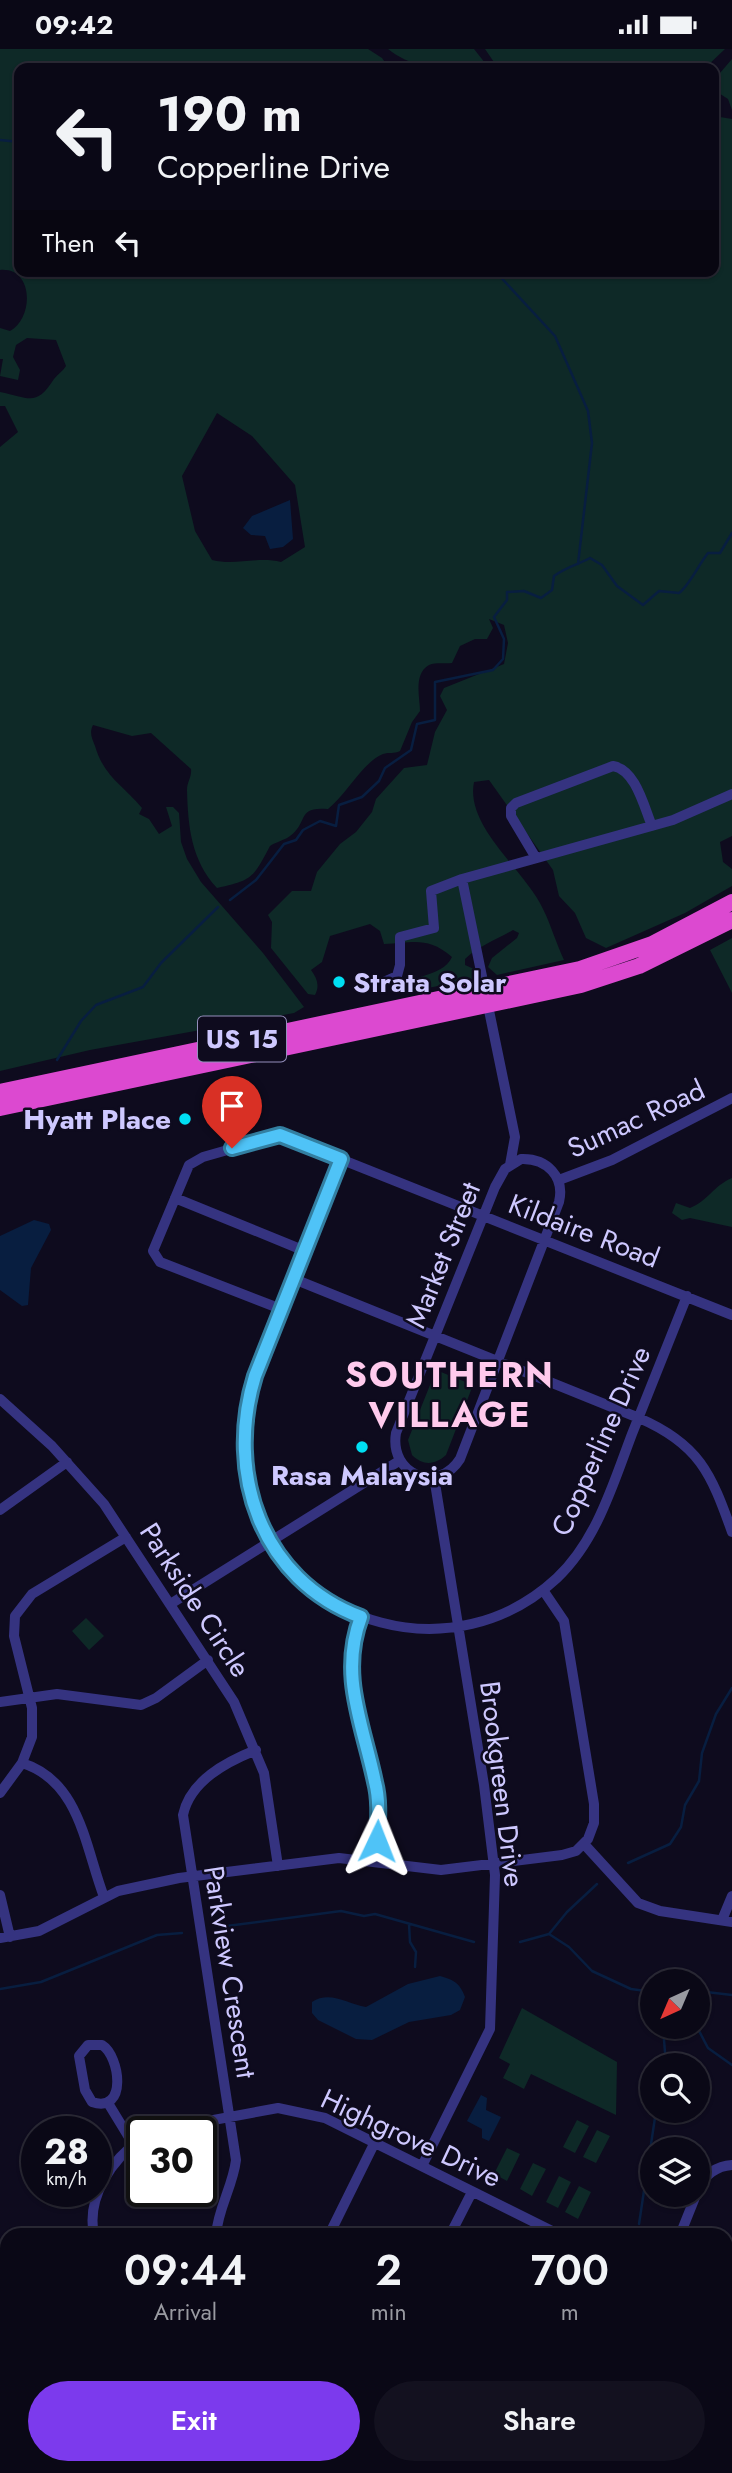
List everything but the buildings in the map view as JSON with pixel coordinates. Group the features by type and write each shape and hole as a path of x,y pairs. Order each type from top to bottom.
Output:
{"highway":[{"name":"US 15","path":"0,1108 486,998 607,961 652,944 732,902"},
{"name":"US 15","path":"0,1092 486,998 608,978 732,920"}],"street":[{"path":"536,858 510,816 511,808 516,803 612,766 620,767 630,776 652,826"},
{"path":"377,985 397,976 400,965 400,937 434,928 431,891 462,879 652,826 732,794"},
{"name":"Market Street","path":"462,879 515,1137 510,1164"},
{"name":"Sumac Road","path":"559,1180 612,1160 732,1098"},
{"name":"Kildaire Road","path":"281,1310 156,1258 154,1248 192,1162 271,1135 288,1137 732,1315"},
{"name":"Market Street","path":"515,1137 534,1161"},
{"name":"Copperline Drive","path":"341,1159 255,1376 243,1426 242,1450 248,1491 270,1540 288,1565 313,1589 327,1600 361,1617 415,1629 458,1626 504,1613 543,1590 564,1570 586,1543 603,1508 687,1296"},
{"name":"Market Street","path":"399,1461 394,1443 396,1433 500,1176 510,1164 521,1159 534,1161 551,1169 559,1180"},
{"path":"172,1604 399,1461 417,1475 434,1477 454,1467 460,1459 559,1202 559,1180"},
{"path":"175,1198 305,1251"},
{"path":"294,1279 639,1417 671,1434 697,1456 716,1485 732,1532"},
{"name":"Parkside Circle","path":"0,1399 67,1462 104,1504 234,1702 256,1750 271,1805 278,1866"},
{"path":"0,1510 67,1462"},
{"name":"Brookgreen Drive","path":"422,2166 490,2029 495,1864 434,1477"},
{"path":"0,1793 22,1763 32,1737 30,1695 13,1626 21,1605 32,1594 126,1537"},
{"path":"0,1895 5,1937 39,1931 104,1898 134,1887 191,1877 339,1858 441,1870 562,1855 584,1843 593,1829 595,1815 565,1627 559,1610 543,1590"},
{"path":"361,1617 351,1647 350,1671 378,1797 375,1861"},
{"path":"0,1702 30,1695 57,1694 141,1705 156,1698 208,1660"},
{"name":"Parkview Crescent","path":"217,2228 235,2170 230,2116 191,1877 184,1815 187,1799 199,1784 232,1761 256,1750"},
{"path":"22,1763 51,1777 70,1800 104,1898"},
{"path":"584,1843 638,1903 660,1911 727,1921 732,1896"},
{"path":"108,2103 117,2092 111,2054 102,2045 88,2045 79,2056 85,2090 92,2102 108,2103 126,2126"},
{"name":"Highgrove Drive","path":"217,2119 278,2108 325,2118 546,2228"},
{"path":"332,2228 374,2144"},
{"path":"94,2228 95,2207 101,2186 108,2171 126,2153"},
{"path":"710,2174 716,2168 732,2165"},
{"path":"454,2228 472,2192"},
{"path":"683,2228 691,2207"}],"green space":[{"path":"0,49 368,49 386,63 14,63 14,273 0,270"},
{"path":"388,49 474,49 485,63 414,63"},
{"path":"485,49 725,49 710,63 495,63"},
{"path":"732,59 732,110 728,99 719,93 719,74"},
{"path":"719,117 732,119 732,836 720,842 723,862 732,869 732,886 685,913 606,948 586,938 575,913 559,896 553,870 489,780 474,782 478,815 498,848 534,894 546,915 564,960 497,975 488,967 492,958 517,938 519,933 513,930 465,959 465,965 474,969 478,978 398,994 395,992 400,986 441,969 452,957 427,943 384,944 380,931 370,924 330,936 322,962 311,970 317,982 317,992 315,995 308,994 271,948 272,922 268,915 292,891 311,891 317,872 340,844 356,832 372,812 376,799 404,768 427,765 435,732 447,710 440,696 444,688 504,664 508,643 504,625 489,619 493,628 487,639 475,639 460,646 452,663 432,664 424,669 418,687 420,711 412,722 400,751 383,754 368,764 328,809 311,810 307,813 296,831 270,846 251,876 229,885 217,888 196,854 190,829 187,787 191,769 151,733 132,736 93,725 91,735 103,766 142,808 139,814 149,819 159,834 172,826 166,807 173,807 179,813 181,842 187,859 201,882 263,953 304,1007 294,1013 90,1050 0,1071 0,447 18,432 5,406 0,406 0,392 26,398 37,397 66,366 56,340 27,338 16,345 13,357 20,370 18,380 0,376 3,359 0,359 0,328 10,331 18,325 26,305 24,285 20,277 719,277","holes":["217,413 252,436 295,485 305,547 281,562 221,562 212,560 195,531 182,476"]},
{"path":"732,938 732,993 710,950"},
{"path":"732,1178 732,1227 690,1218 682,1220 672,1213 676,1203 690,1208"},
{"path":"436,1370 473,1385 446,1455 438,1461 425,1462 412,1455 408,1440"},
{"path":"86,1618 104,1636 89,1650 72,1631"},
{"path":"522,2008 617,2062 616,2115 531,2074 524,2089 503,2078 510,2064 499,2058"},
{"path":"577,2120 589,2126 575,2153 563,2147"},
{"path":"597,2130 610,2136 596,2163 583,2157"},
{"path":"507,2148 520,2154 507,2181 494,2174"},
{"path":"533,2163 546,2169 532,2196 520,2189"},
{"path":"559,2176 571,2182 558,2208 546,2202"},
{"path":"579,2186 591,2192 578,2219 565,2212"}],"water":[{"path":"290,500 293,539 283,547 270,549 265,536 251,535 243,528 252,516"},
{"path":"34,1220 49,1224 51,1230 31,1268 28,1305 22,1306 0,1290 0,1236"},
{"path":"440,1976 453,1981 461,1988 465,1997 460,2010 451,2015 409,2022 372,2040 356,2039 318,2020 312,2013 312,2002 325,1997 366,2007 408,1984"},
{"path":"481,2095 487,2098 486,2110 501,2117 489,2141 482,2138 482,2129 467,2121"}],"waterway":[{"path":"0,140 14,141"},
{"path":"501,277 555,336 588,411 592,443 578,564"},
{"path":"230,900 256,880 284,844 296,840 303,830 320,821 336,826 339,805 362,797 379,781 385,768 411,750 417,724 435,720 435,682 493,670 503,659 504,639 494,617 507,600 507,592 524,591 541,598 552,590 554,576 590,558 602,565 617,586 643,605 659,591 679,593 708,553 720,553 732,533"},
{"path":"57,1060 81,1021 96,1005 143,987 161,963 218,907"},
{"path":"628,1863 670,1844 681,1827 685,1805 699,1781 702,1753 716,1714 732,1688"},
{"path":"520,1942 549,1934 567,1912 597,1884"},
{"path":"219,1927 341,1911 364,1916 375,1914 474,1942"},
{"path":"409,1924 410,1942 416,1952 415,1967"},
{"path":"0,1989 41,1982 157,1935 182,1933"},
{"path":"549,1934 569,1947 592,1971 631,1989 640,1990"},
{"path":"710,1992 732,1995"},
{"path":"664,2039 665,2053"},
{"path":"703,2039 708,2048 732,2065"},
{"path":"639,2224 654,2123"}],"place":[{"name":"Strata Solar","path":"339,982"},
{"name":"Hyatt Place","path":"185,1119"},
{"name":"Rasa Malaysia","path":"362,1447"}],"district":[{"name":"SOUTHERN VILLAGE","path":"450,1395"}],"route":[{"path":"232,1148 271,1135 280,1135 341,1159 255,1376 245,1413 242,1450 250,1497 275,1548 313,1589 327,1600 361,1617 351,1647 350,1671 378,1797 377,1841"}]}
